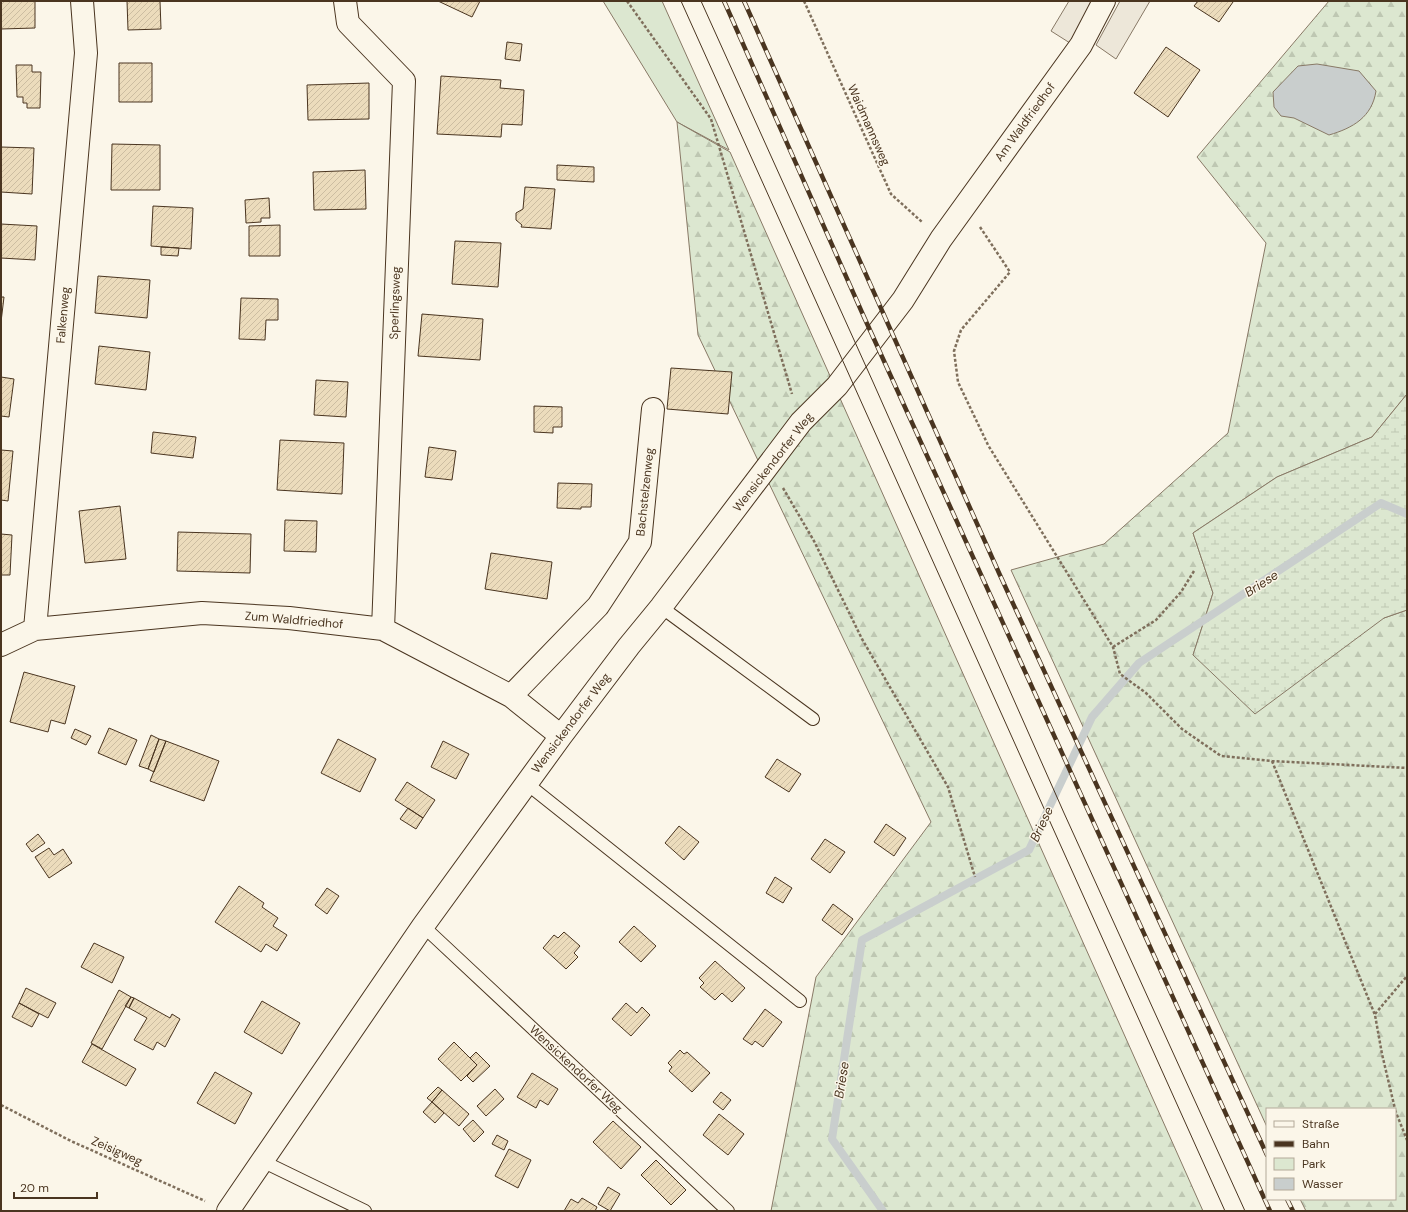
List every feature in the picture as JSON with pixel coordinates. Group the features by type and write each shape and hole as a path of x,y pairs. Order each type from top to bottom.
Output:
{"street":[{"name":"Falkenweg","path":"35,630 86,53 82,1"},
{"name":"Sperlingsweg","path":"345,1 348,23 404,81 383,629"},
{"name":"Am Waldfriedhof","path":"941,239 1081,45 1104,1"},
{"name":"Wensickendorfer Weg","path":"228,1211 423,926 526,783 801,422 837,386 903,300 941,239"},
{"name":"Bachstelzenweg","path":"511,696 598,606 640,542 653,408"},
{"name":"Zum Waldfriedhof","path":"1,645 35,630 202,613 289,618 383,629 511,696 561,736"}],"lane":[{"path":"661,607 813,719"},
{"name":"Wensickendorfer Weg","path":"526,783 800,1001"},
{"name":"Wensickendorfer Weg","path":"423,926 728,1211"},
{"path":"262,1161 365,1211"}],"path":[{"path":"627,1 711,119 801,422"},
{"name":"Waidmannsweg","path":"804,1 891,194 941,239"},
{"path":"966,205 1010,272 960,330 954,351 958,382 988,445 1113,647 1120,674 1146,693 1182,729 1221,756 1272,761 1407,768"},
{"path":"769,465 814,541 862,639 948,787 975,876"},
{"path":"1113,647 1156,620 1181,592 1194,571"},
{"path":"1272,761 1375,1015 1382,1054 1395,1108"},
{"path":"1375,1015 1407,976"},
{"name":"Zeisigweg","path":"1,1105 71,1140 206,1201"},
{"path":"1396,1112 1407,1140"}],"green space":[{"path":"603,1 662,1 729,150 677,122"},
{"path":"1329,1 1407,1 1407,394 1372,437 1277,477 1193,533 1213,593 1193,655 1384,618 1407,610 1407,1211 1306,1211 1300,1200 1396,1200 1396,1108 1266,1108 1266,1125 1011,570 1104,544 1228,433 1266,243 1197,157"},
{"path":"677,122 730,152 1203,1211 771,1211 816,977 931,822 698,335"},
{"path":"1407,394 1407,610 1384,618 1255,714 1193,655 1213,593 1193,533 1277,477 1372,437"}],"shaded area":[{"path":"1069,1 1095,1 1070,43 1051,31"},
{"path":"1120,1 1150,1 1116,59 1096,45"}],"water":[{"path":"1317,64 1359,71 1376,91 1374,100 1366,115 1346,129 1329,135 1294,118 1281,116 1274,107 1273,92 1298,66"}],"building":[{"path":"1,1 35,1 35,28 1,29"},
{"path":"127,1 160,1 161,29 128,30"},
{"path":"438,1 480,1 472,17"},
{"path":"1198,1 1233,2 1219,22 1194,6"},
{"path":"507,42 522,44 520,61 505,59"},
{"path":"1166,47 1200,70 1168,117 1134,93"},
{"path":"119,63 152,63 152,102 119,102"},
{"path":"16,65 32,65 32,72 41,72 40,108 27,108 27,103 23,103 23,97 17,97"},
{"path":"441,76 501,80 500,88 524,90 522,125 502,124 501,137 437,134"},
{"path":"369,83 369,119 308,120 307,85"},
{"path":"112,144 160,145 160,190 111,190"},
{"path":"1,147 34,148 32,194 1,192"},
{"path":"557,165 594,167 594,182 557,180"},
{"path":"365,170 366,209 314,210 313,172"},
{"path":"525,187 555,189 551,229 521,227 522,225 516,220 516,213 523,209"},
{"path":"269,198 270,218 261,218 261,222 246,223 245,200"},
{"path":"153,206 193,208 191,249 151,246"},
{"path":"1,224 37,226 35,260 1,258"},
{"path":"280,225 280,256 249,256 249,226"},
{"path":"455,241 501,243 498,287 452,284"},
{"path":"161,247 179,248 178,256 161,255"},
{"path":"98,276 150,280 147,318 95,313"},
{"path":"1,297 4,297 1,322"},
{"path":"241,298 278,299 278,320 266,320 265,340 239,339"},
{"path":"422,314 483,319 480,360 418,356"},
{"path":"99,346 150,352 146,390 95,384"},
{"path":"671,368 732,372 728,414 667,409"},
{"path":"1,377 14,379 9,417 1,416"},
{"path":"316,380 348,382 346,417 314,415"},
{"path":"534,406 562,407 562,427 553,427 553,433 534,432"},
{"path":"153,432 196,437 193,458 151,453"},
{"path":"280,440 344,443 342,494 277,490"},
{"path":"429,447 456,451 452,480 425,477"},
{"path":"1,450 13,451 8,501 1,500"},
{"path":"558,483 592,484 591,507 581,507 581,509 557,508"},
{"path":"120,506 126,559 85,563 79,511"},
{"path":"285,520 317,521 316,552 284,551"},
{"path":"178,532 251,534 250,573 177,571"},
{"path":"1,534 12,535 10,575 1,575"},
{"path":"491,553 552,562 547,599 485,589"},
{"path":"24,672 75,686 65,724 51,720 48,732 10,722"},
{"path":"109,728 137,740 126,765 98,753"},
{"path":"75,729 91,736 86,745 71,738"},
{"path":"151,735 159,739 148,769 139,766"},
{"path":"159,739 166,741 154,772 148,769"},
{"path":"338,739 376,759 360,792 321,773"},
{"path":"166,741 219,761 204,801 150,781"},
{"path":"443,741 469,754 456,779 431,767"},
{"path":"777,759 801,774 789,792 765,777"},
{"path":"407,782 435,800 423,818 395,800"},
{"path":"408,808 423,818 416,829 400,819"},
{"path":"886,824 906,838 894,856 874,842"},
{"path":"679,826 699,842 684,860 665,843"},
{"path":"38,834 45,843 32,852 26,844"},
{"path":"825,839 845,852 830,873 811,859"},
{"path":"49,848 54,855 63,849 72,863 49,878 35,857"},
{"path":"775,877 792,888 783,903 766,893"},
{"path":"239,886 264,903 262,907 278,918 273,926 287,935 277,951 266,944 261,952 215,922"},
{"path":"327,888 339,896 327,914 315,905"},
{"path":"833,904 853,919 842,935 822,920"},
{"path":"634,926 656,946 641,962 619,942"},
{"path":"564,932 580,946 574,953 578,957 566,969 543,948 554,935 558,938"},
{"path":"94,943 124,957 112,983 81,967"},
{"path":"715,961 745,988 732,1002 722,993 715,1000 700,987 704,983 699,978"},
{"path":"26,988 56,1003 48,1018 19,1003"},
{"path":"119,990 131,997 102,1049 91,1043"},
{"path":"131,997 134,998 129,1008 125,1006"},
{"path":"134,998 170,1018 172,1014 180,1019 165,1047 157,1042 153,1050 134,1040 147,1018 129,1008"},
{"path":"262,1001 300,1023 282,1054 244,1032"},
{"path":"19,1003 39,1014 32,1027 12,1017"},
{"path":"626,1003 637,1013 642,1007 650,1015 631,1036 612,1019"},
{"path":"765,1009 782,1022 763,1047 755,1041 752,1045 743,1039"},
{"path":"454,1042 477,1065 461,1081 438,1059"},
{"path":"92,1044 136,1069 126,1086 82,1062"},
{"path":"680,1050 684,1054 687,1052 710,1073 692,1092 669,1071 672,1067 668,1063"},
{"path":"476,1052 490,1066 473,1082 467,1076 477,1065 470,1058"},
{"path":"215,1072 252,1093 235,1124 197,1103"},
{"path":"532,1073 558,1089 548,1105 540,1100 536,1108 517,1097"},
{"path":"438,1087 442,1090 432,1102 427,1098"},
{"path":"495,1089 504,1099 486,1116 477,1106"},
{"path":"442,1090 469,1114 459,1126 432,1102"},
{"path":"721,1092 731,1100 723,1110 713,1102"},
{"path":"432,1102 444,1113 435,1123 423,1112"},
{"path":"719,1114 744,1134 728,1155 703,1135"},
{"path":"473,1120 484,1132 474,1142 463,1129"},
{"path":"613,1121 641,1147 621,1169 593,1142"},
{"path":"497,1135 508,1141 504,1150 492,1144"},
{"path":"509,1149 531,1160 518,1188 495,1176"},
{"path":"656,1160 686,1190 671,1205 641,1175"},
{"path":"608,1187 620,1194 610,1211 598,1204"},
{"path":"582,1198 597,1207 595,1211 564,1211 571,1199 578,1203"}],"waterway":[{"name":"Briese","path":"883,1211 832,1139 862,940 1029,850 1092,717 1139,663 1381,503 1407,514"}],"tram line":[{"path":"681,1 1225,1211"},
{"path":"701,1 873,382 1064,813 1245,1211"}],"railway":[{"path":"724,1 864,317 1270,1211"},
{"path":"744,1 999,573 1266,1153"},
{"path":"1288,1200 1293,1211"}]}
